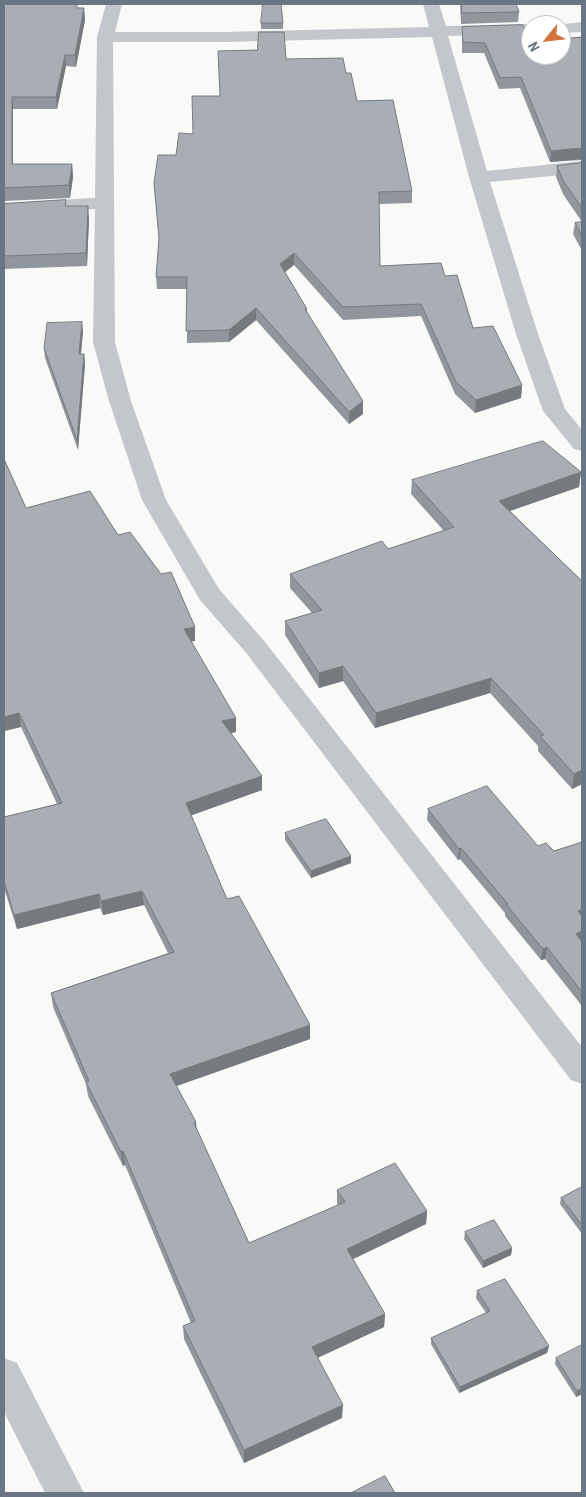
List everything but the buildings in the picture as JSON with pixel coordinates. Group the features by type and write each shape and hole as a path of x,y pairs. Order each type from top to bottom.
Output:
{"street":[{"path":"114,4 105,36 104,342 120,401 154,500 209,594 256,648 582,1071"},
{"path":"431,4 479,177 524,325 554,411 582,444"},
{"path":"105,36 224,37 521,29"},
{"path":"479,177 582,167"},
{"path":"4,209 104,203"},
{"path":"4,1375 65,1493"}]}
